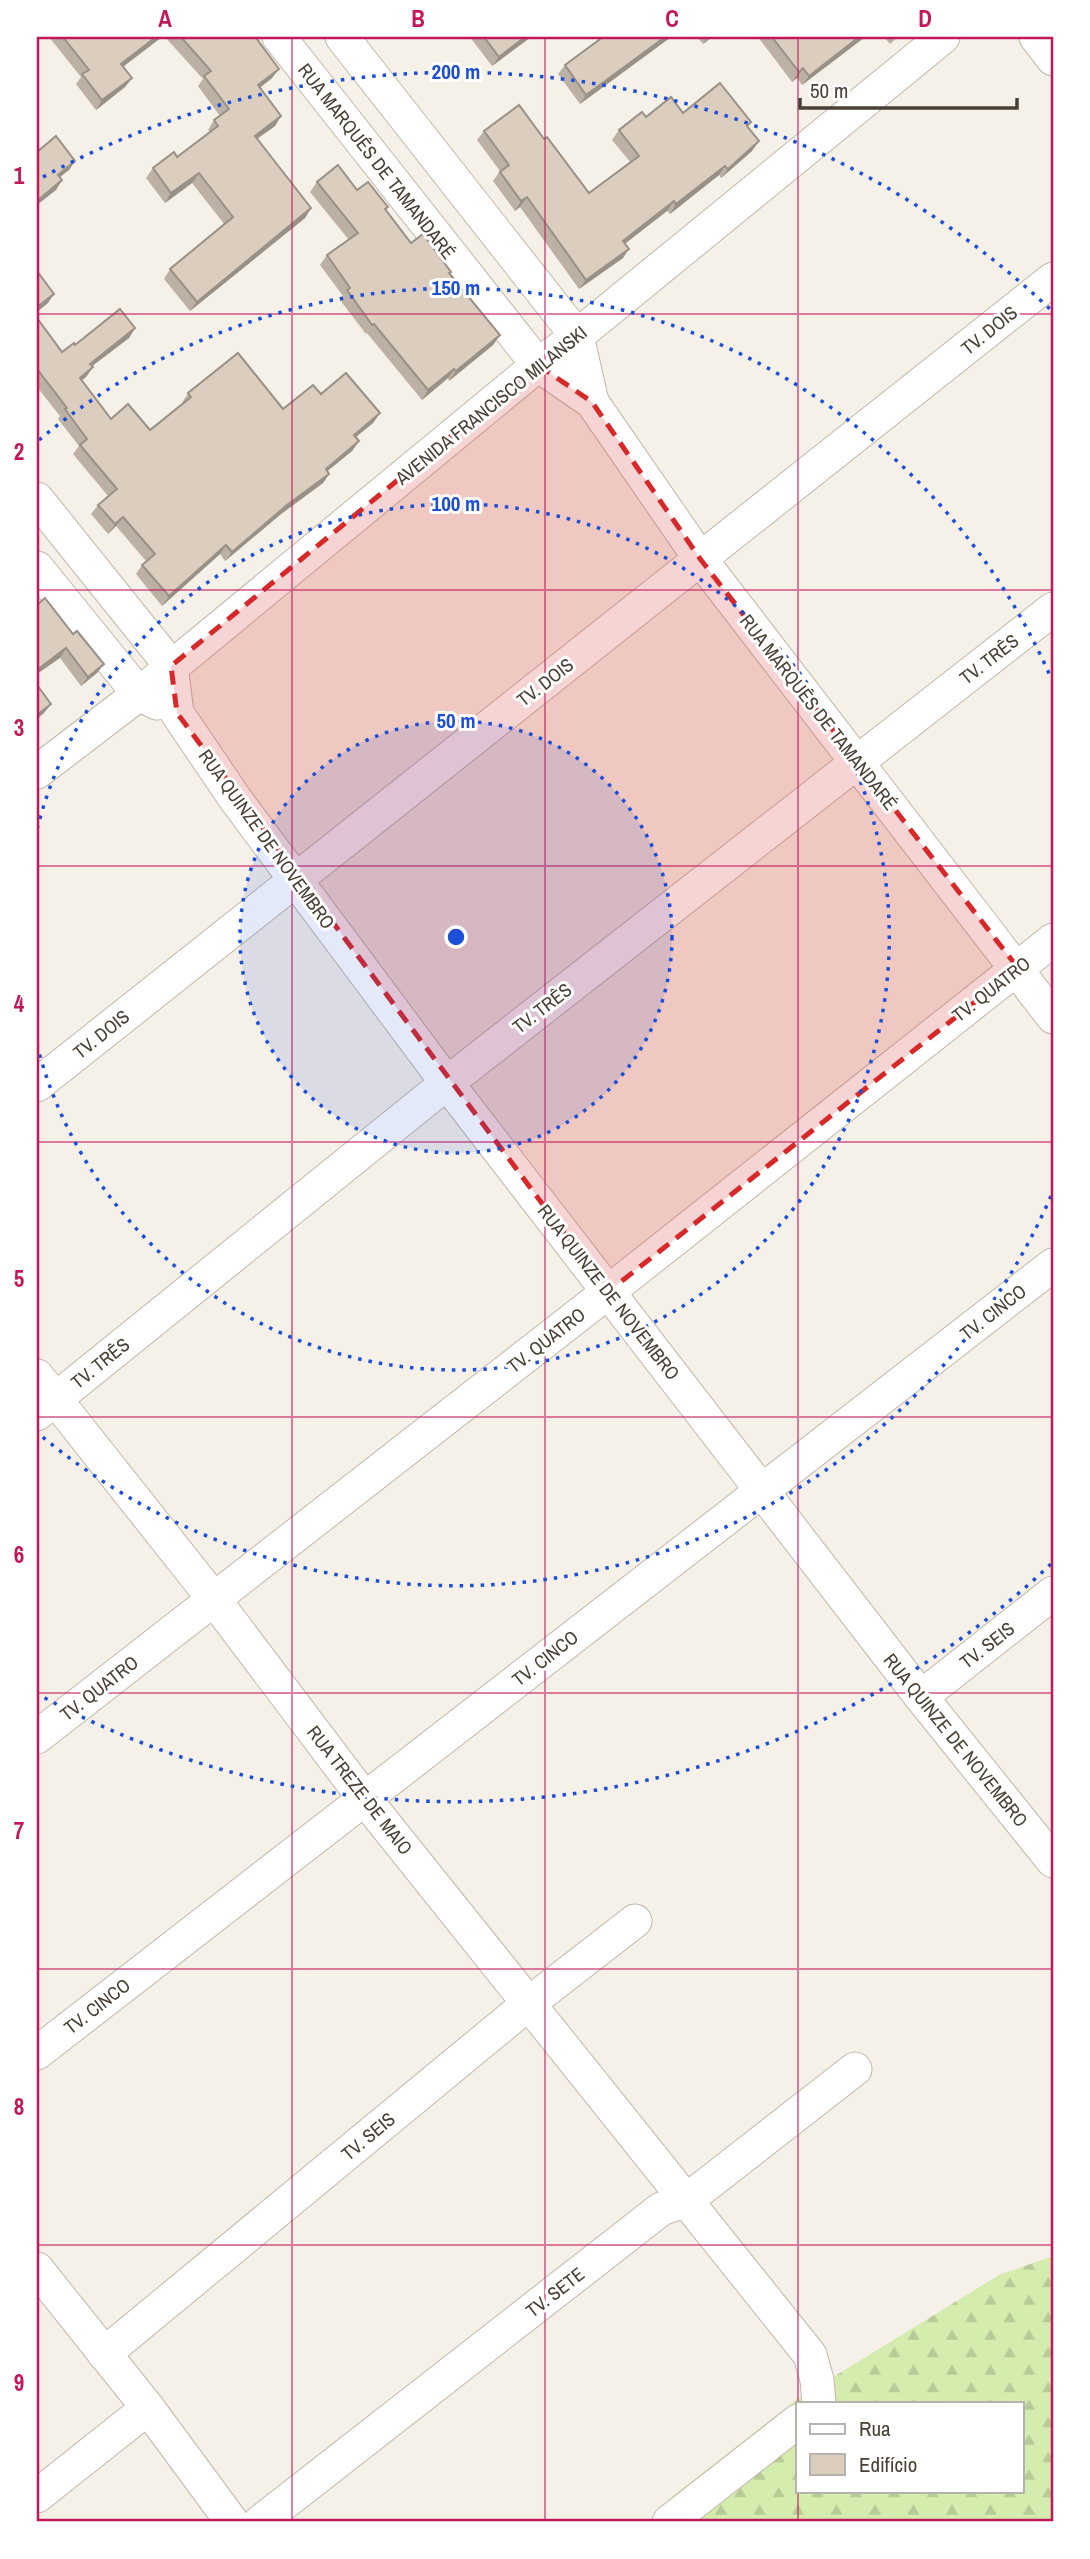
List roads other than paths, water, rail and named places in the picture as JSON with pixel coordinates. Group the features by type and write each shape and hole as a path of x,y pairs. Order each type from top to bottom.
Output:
{"street":[{"name":"RUA MARQUÊS DE TAMANDARÉ","path":"279,37 538,365 592,402 701,560 1018,968 1053,1017"},
{"name":"RUA MARQUÊS DE TAMANDARÉ","path":"342,37 577,336 592,402"},
{"name":"AVENIDA FRANCISCO MILANSKI","path":"37,772 138,694 943,37"},
{"path":"1036,37 1053,59"},
{"name":"TV. DOIS","path":"37,1085 1053,279"},
{"path":"37,499 171,666"},
{"name":"RUA QUINZE DE NOVEMBRO","path":"37,568 138,694 177,713"},
{"name":"TV. TRÊS","path":"43,1397 1053,609"},
{"name":"RUA QUINZE DE NOVEMBRO","path":"171,666 177,713 236,800 447,1083 921,1697 1053,1861"},
{"name":"TV. QUATRO","path":"37,1737 608,1292 1053,940"},
{"name":"TV. CINCO","path":"37,2053 1053,1265"},
{"name":"RUA TREZE DE MAIO","path":"43,1397 213,1598 364,1798 810,2355 819,2402"},
{"name":"TV. SEIS","path":"921,1697 1053,1593"},
{"name":"TV. SEIS","path":"104,2354 528,2004 635,1921"},
{"name":"TV. SETE","path":"260,2522 661,2209 687,2200 855,2069"},
{"path":"37,2269 148,2408 232,2522"},
{"path":"37,2496 148,2408"},
{"path":"669,2522 796,2423"}]}
